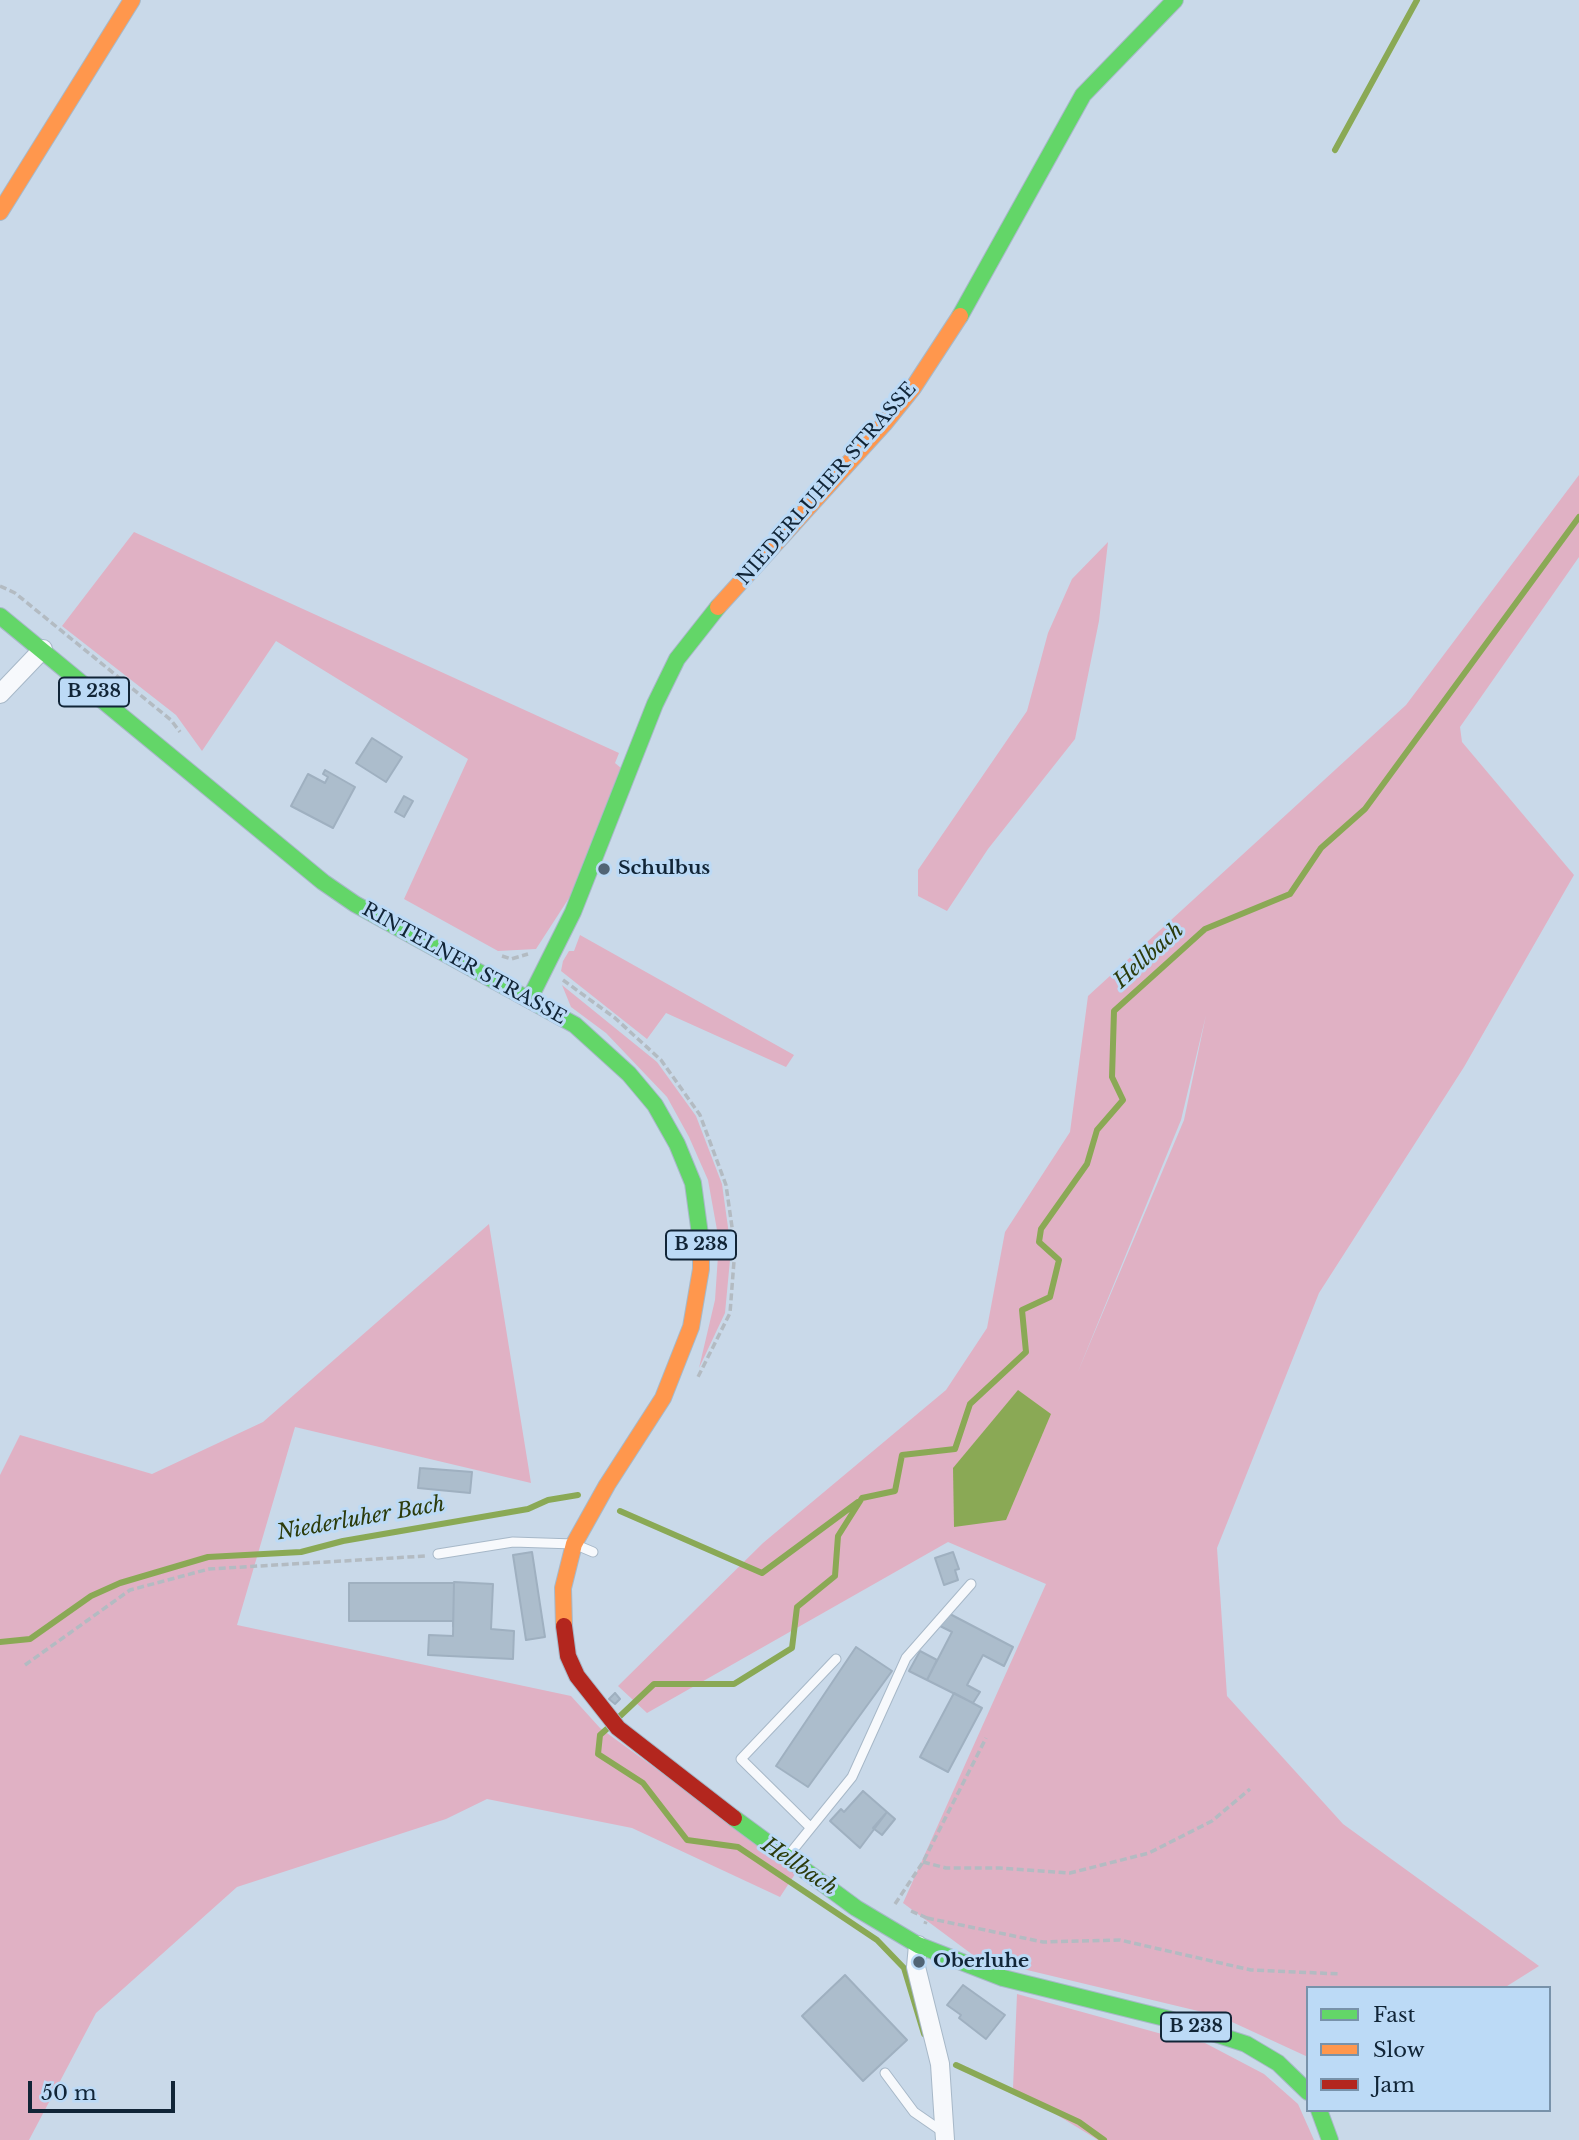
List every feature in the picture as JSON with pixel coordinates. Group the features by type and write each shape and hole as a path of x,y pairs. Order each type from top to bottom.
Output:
{"main road":[{"path":"0,212 132,0"},
{"name":"NIEDERLUHER STRASSE","path":"530,998 573,912 654,704 677,659 702,625 884,424 913,388 968,304 1083,95 1175,0"},
{"name":"RINTELNER STRASSE","path":"0,616 44,649 323,882 367,911 575,1025 600,1045 655,1105 677,1144 693,1183 698,1213 701,1269 691,1327 682,1356 663,1398 607,1485 574,1544 563,1588 564,1634 577,1676 618,1728 670,1771 856,1908 918,1945 1003,1978 1169,2020 1246,2045 1278,2063 1306,2090"},
{"path":"1319,2112 1330,2140"}],"street":[{"path":"0,694 44,649"},
{"path":"918,1945 916,1967 940,2064 945,2137"}],"lane":[{"path":"438,1554 513,1542 574,1544 593,1552"},
{"path":"787,1857 852,1777 906,1658 971,1584"},
{"path":"810,1827 741,1759 836,1659"},
{"path":"885,2073 914,2112 945,2137"}],"path":[{"path":"0,586 15,593 171,720 184,738"},
{"path":"498,955 511,959 528,954 545,967"},
{"path":"24,1665 130,1590 209,1569 405,1559 438,1554"},
{"path":"894,1905 923,1861 986,1738"},
{"path":"923,1861 946,1868 1000,1868 1070,1873 1149,1853 1212,1821 1250,1789"},
{"path":"927,1918 1043,1942 1120,1940 1251,1970 1341,1974"}],"shaded area":[{"path":"1579,475 1579,557 1460,727 1462,742 1574,875 1464,1067 1319,1293 1217,1548 1227,1696 1343,1824 1539,1966 1507,1986 1306,1986 1306,2056 1219,2016 977,1958 903,1903 1046,1584 948,1542 647,1713 618,1686 763,1543 946,1390 987,1328 1005,1232 1070,1132 1088,996 1406,705","holes":["1206,1015 1184,1120 1077,1374 1181,1120"]},
{"path":"134,532 619,753 615,763 621,768 582,878 536,949 498,951 404,899 468,759 276,641 202,751 176,715 62,626"},
{"path":"1108,542 1099,621 1075,739 988,849 947,911 918,896 918,870 1027,711 1048,633 1072,579"},
{"path":"580,935 794,1055 786,1067 666,1013 647,1039 561,971 563,961 569,951 574,951"},
{"path":"562,985 657,1062 696,1116 722,1184 731,1249 725,1313 699,1368 715,1300 719,1241 708,1180 667,1097 606,1033 571,1007"},
{"path":"489,1224 531,1483 295,1427 237,1625 571,1696 600,1728 797,1871 780,1897 632,1828 487,1799 446,1819 237,1887 96,2013 29,2140 0,2140 0,1475 20,1435 152,1474 263,1422"},
{"path":"1018,1390 1051,1414 1006,1520 954,1527 953,1468"},
{"path":"1017,1994 1180,2039 1205,2043 1264,2074 1298,2104 1314,2140 1098,2140 1013,2088"}],"building":[{"path":"372,738 402,757 386,782 356,763"},
{"path":"325,770 355,787 333,828 291,806 308,774 325,783 328,777 323,774"},
{"path":"404,796 413,801 404,817 395,812"},
{"path":"420,1468 472,1472 470,1493 418,1488"},
{"path":"532,1552 545,1637 526,1640 513,1555"},
{"path":"953,1552 959,1569 955,1570 958,1580 944,1585 935,1558"},
{"path":"454,1582 493,1584 491,1629 514,1631 513,1659 428,1655 429,1635 453,1636"},
{"path":"349,1583 454,1583 453,1627 453,1621 349,1621"},
{"path":"948,1613 1013,1647 1004,1666 983,1655 967,1685 980,1692 973,1703 927,1680 952,1632 940,1626"},
{"path":"856,1647 892,1671 808,1787 776,1766"},
{"path":"920,1651 937,1660 927,1680 909,1671"},
{"path":"615,1693 620,1699 615,1704 609,1699"},
{"path":"954,1693 982,1708 948,1772 920,1757"},
{"path":"863,1791 887,1812 860,1848 830,1821 841,1809 844,1812"},
{"path":"887,1812 895,1819 882,1835 873,1828"},
{"path":"845,1975 907,2040 863,2081 802,2016"},
{"path":"963,1985 1005,2015 986,2039 947,2005"}],"waterway":[{"path":"1335,150 1417,0"},
{"name":"Hellbach","path":"619,1717 654,1684 734,1684 792,1648 797,1607 835,1576 838,1536 862,1498 895,1491 902,1455 955,1449 970,1404 1026,1352 1022,1310 1050,1297 1059,1260 1039,1242 1041,1229 1087,1164 1097,1130 1123,1100 1112,1077 1114,1011 1205,929 1290,894 1321,848 1365,809 1579,517"},
{"name":"Niederluher Bach","path":"0,1642 30,1639 91,1596 120,1583 208,1557 301,1552 343,1541 528,1509 548,1500 578,1495"},
{"name":"Niederluher Bach","path":"620,1511 762,1573 858,1502"},
{"name":"Hellbach","path":"609,1727 600,1735 598,1754 643,1783 687,1840 738,1847 877,1940 904,1968 924,2034"},
{"name":"Hellbach","path":"956,2065 1079,2122 1104,2140"}],"traffic: fast":[{"path":"960,316 1083,95 1175,0"},
{"path":"530,998 573,912 655,704 677,659 718,607"},
{"path":"0,616 323,882 355,904 575,1025 629,1074 655,1105 677,1144 693,1183 701,1242"},
{"path":"734,1818 856,1908 918,1945 1003,1978 1169,2019 1246,2044 1278,2063 1306,2090"},
{"path":"1320,2112 1330,2140"}],"traffic: slow":[{"path":"0,212 132,0"},
{"path":"718,607 884,424 913,388 960,316"},
{"path":"564,1626 563,1588 574,1544 607,1485 663,1398 691,1327 701,1269 701,1242"}],"traffic: jam":[{"path":"564,1626 568,1656 577,1676 618,1728 734,1818"}],"place":[{"name":"Schulbus","path":"604,869"},
{"name":"Oberluhe","path":"919,1962"}]}
